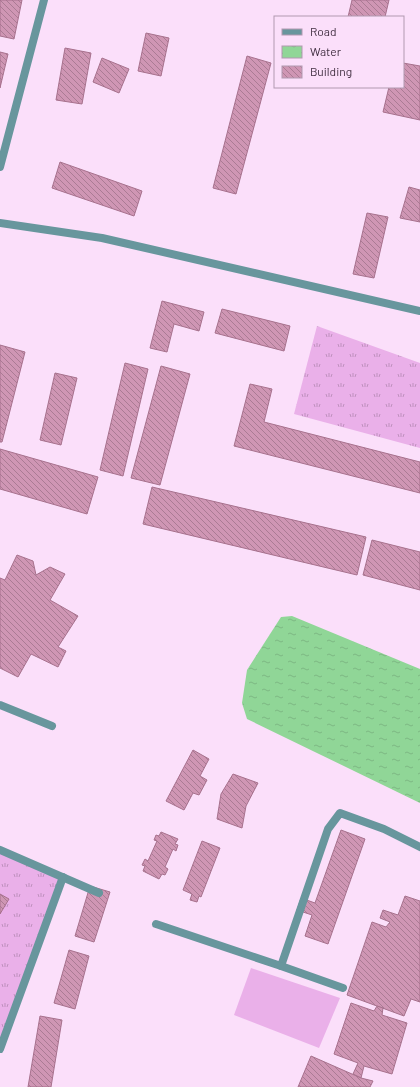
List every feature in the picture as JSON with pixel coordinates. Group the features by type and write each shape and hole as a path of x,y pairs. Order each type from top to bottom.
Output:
{"street":[{"path":"0,167 44,0"},
{"path":"0,223 102,238 418,309"},
{"path":"0,705 52,726"},
{"path":"281,966 328,829 340,813 384,829 420,847"},
{"path":"0,850 99,893"},
{"path":"0,1049 63,877"},
{"path":"156,924 343,988"}],"green space":[{"path":"317,326 420,363 420,448 294,414"},
{"path":"0,850 63,877 0,1049"},
{"path":"251,968 340,998 319,1048 234,1015"}],"water":[{"path":"292,616 420,669 420,803 247,719 242,703 247,670 281,617"}],"building":[{"path":"0,0 22,0 14,39 0,36"},
{"path":"352,0 389,0 385,16 348,16"},
{"path":"146,33 169,38 161,76 138,71"},
{"path":"65,48 91,53 82,104 56,100"},
{"path":"0,52 8,54 0,88"},
{"path":"247,56 271,63 236,194 213,188"},
{"path":"102,58 129,69 119,93 93,82"},
{"path":"404,63 420,66 420,120 383,112 389,88 404,88"},
{"path":"60,162 142,191 134,216 52,188"},
{"path":"409,187 420,190 420,222 400,218"},
{"path":"367,213 388,217 374,278 353,274"},
{"path":"162,301 204,312 199,331 174,324 167,352 150,348"},
{"path":"222,309 290,326 284,351 215,333"},
{"path":"0,345 25,352 2,442 0,442"},
{"path":"125,363 148,369 123,476 100,470"},
{"path":"161,366 190,374 160,485 131,478"},
{"path":"55,373 77,378 61,445 40,440"},
{"path":"250,384 272,389 264,422 420,462 420,493 234,446"},
{"path":"0,449 98,477 87,514 0,489"},
{"path":"152,487 366,537 357,575 143,524"},
{"path":"372,540 420,552 420,590 363,575"},
{"path":"17,555 33,561 36,575 50,567 65,574 50,600 78,616 58,647 66,651 58,667 31,654 18,677 0,668 0,578 5,580"},
{"path":"193,750 209,759 200,776 207,780 199,795 193,793 184,810 166,801"},
{"path":"233,774 258,783 246,806 242,828 217,819 221,794"},
{"path":"341,830 365,839 328,944 305,936 312,915 297,910 301,898 315,903"},
{"path":"161,832 178,839 175,844 178,845 176,851 173,849 165,867 168,869 165,875 162,874 159,879 143,871 145,866 142,865 145,859 148,861 157,841 154,840 156,835 159,836"},
{"path":"202,841 220,848 201,897 199,896 197,902 190,900 192,894 183,890"},
{"path":"90,886 110,892 94,942 75,936"},
{"path":"0,894 9,899 0,914"},
{"path":"405,896 420,901 420,1002 411,999 404,1016 347,995 372,922 386,927 390,922 380,918 383,910 398,915"},
{"path":"69,950 89,956 75,1009 54,1003"},
{"path":"351,1003 374,1011 377,1006 383,1008 382,1015 407,1023 392,1074 364,1066 361,1078 353,1074 358,1063 334,1054"},
{"path":"40,1016 62,1020 51,1087 28,1087"},
{"path":"311,1056 361,1078 373,1081 370,1087 298,1087"}]}
